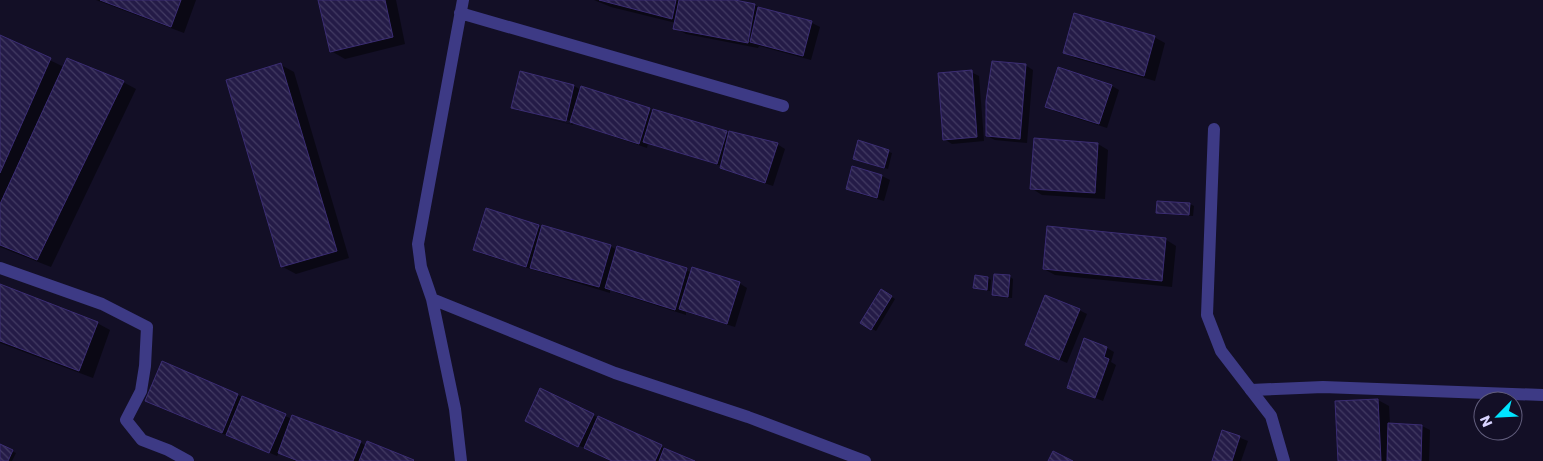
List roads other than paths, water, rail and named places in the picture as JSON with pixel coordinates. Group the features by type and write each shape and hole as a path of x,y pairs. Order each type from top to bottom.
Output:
{"street":[{"path":"460,461 455,409 432,299 421,267 418,244 463,0"},
{"path":"460,13 783,106"},
{"path":"1214,129 1207,315 1221,351 1271,416 1284,461"},
{"path":"0,268 102,304 146,327 145,366 141,391 126,420 142,440 168,450 188,461"},
{"path":"432,299 615,373 748,418 865,461"},
{"path":"1251,390 1323,387 1543,395"}]}
